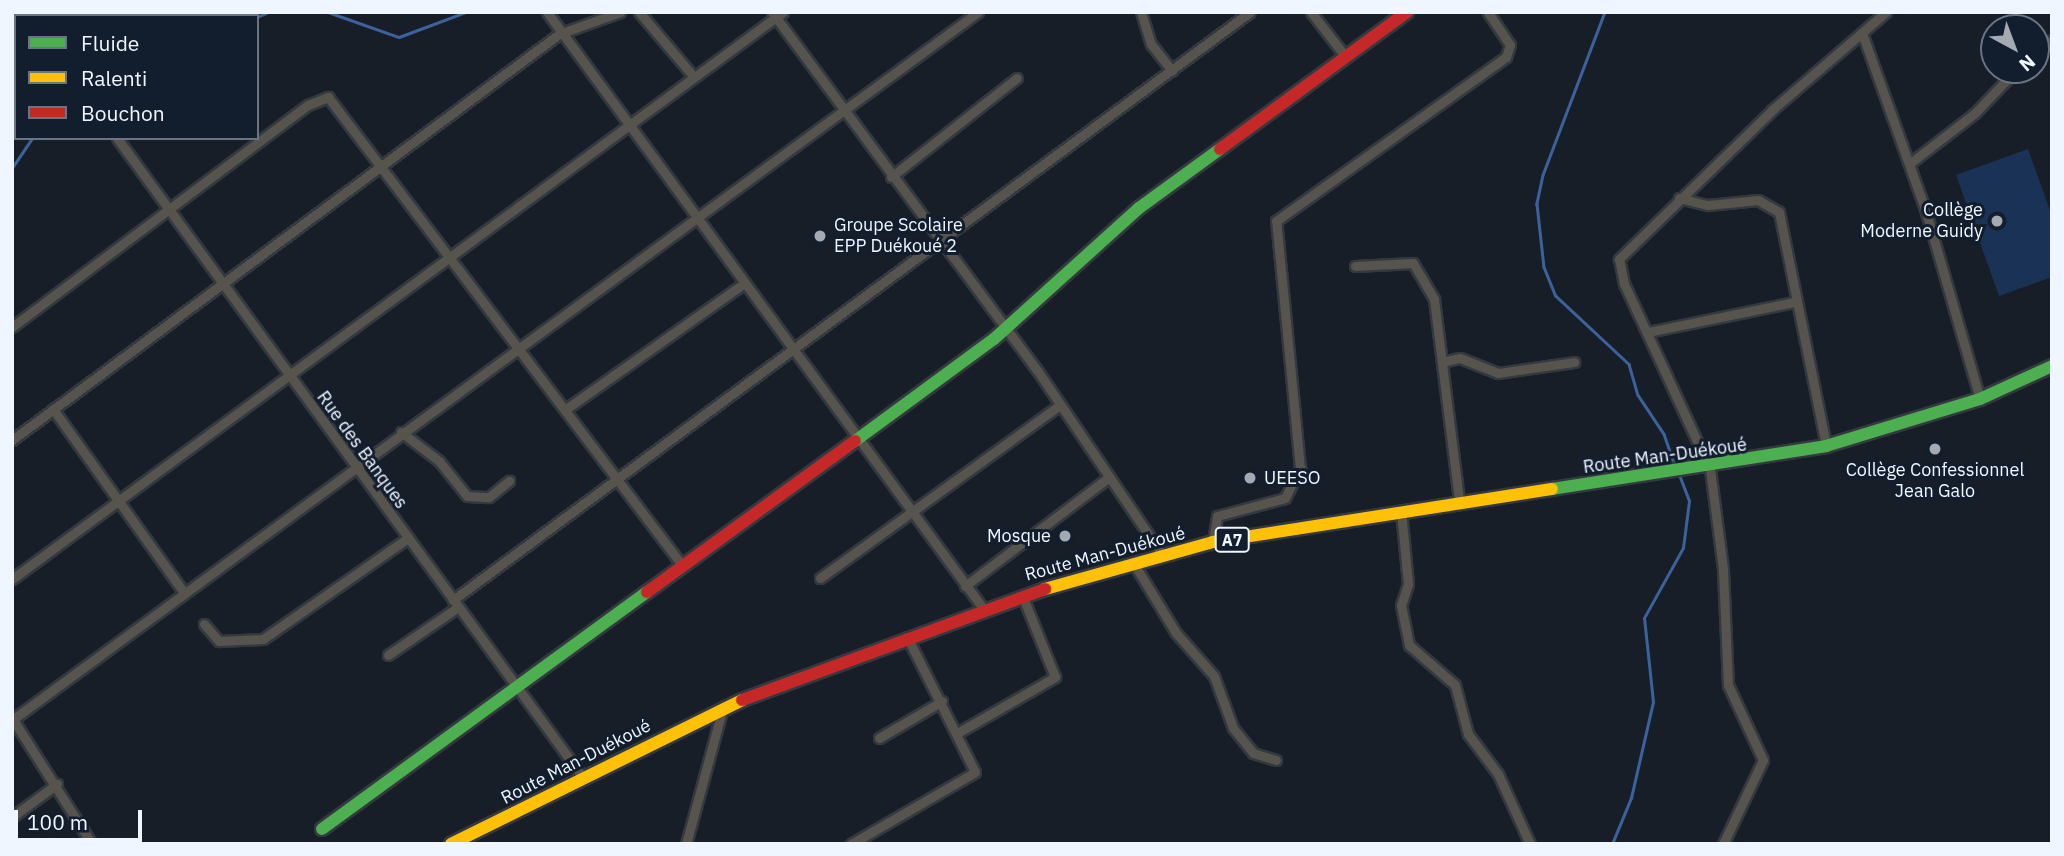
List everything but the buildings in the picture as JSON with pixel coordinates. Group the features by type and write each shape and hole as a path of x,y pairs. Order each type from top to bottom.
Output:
{"main road":[{"path":"322,829 1007,329 1107,233 1407,12"},
{"name":"Route Man-Duékoué","path":"451,844 723,707 982,607 1022,595 1213,542 1400,509 1710,469 1826,446 1980,400 2052,366"}],"street":[{"path":"547,12 559,34 982,607"},
{"path":"12,440 559,34 620,12"},
{"path":"639,12 693,76"},
{"path":"92,844 57,784 13,719 182,590 355,468 516,346 978,12"},
{"path":"1141,12 1151,44 1172,71"},
{"path":"388,656 615,476 793,349 1250,12"},
{"path":"1311,12 1345,56"},
{"path":"1213,542 1217,516 1284,498 1300,468 1276,221 1506,57 1510,46 1488,12"},
{"path":"1723,844 1763,763 1728,691 1723,569 1710,469 1648,332 1619,259 1679,198 1886,12"},
{"path":"12,579 287,373 777,14 842,110 1007,329 1163,556"},
{"path":"1863,33 1909,164 1980,400"},
{"path":"891,177 1017,78"},
{"path":"1909,164 1975,113 2003,84"},
{"path":"12,327 324,96 338,104 681,565"},
{"name":"Rue des Banques","path":"118,140 167,212 519,687 584,779"},
{"path":"1679,198 1709,205 1758,200 1775,207 1826,446"},
{"path":"1354,266 1413,263 1434,299 1459,501"},
{"path":"566,409 743,284"},
{"path":"1648,332 1794,302"},
{"path":"1442,362 1461,358 1498,373 1574,362"},
{"path":"820,578 1060,405"},
{"path":"53,409 182,590"},
{"path":"401,432 439,461 467,496 489,496 509,481"},
{"path":"965,586 1109,478"},
{"path":"1400,509 1408,584 1401,605 1409,645 1455,685 1468,734 1499,775 1530,844"},
{"path":"204,624 219,641 263,639 408,538"},
{"path":"1134,564 1176,633 1214,676 1233,728 1254,753 1276,760"},
{"path":"959,732 1055,677 1022,595"},
{"path":"851,844 974,775 959,732 907,637"},
{"path":"879,737 942,701"},
{"path":"686,844 723,707"},
{"path":"12,817 57,784"}],"shaded area":[{"path":"2028,149 2052,216 2052,277 1999,296 1956,175"}],"waterway":[{"path":"259,16 269,12"},
{"path":"328,12 399,37 466,12"},
{"path":"1605,12 1543,175 1537,204 1544,267 1556,296 1629,364 1638,395 1664,434 1675,466"},
{"path":"12,168 31,140"},
{"path":"1612,844 1631,798 1653,702 1644,618 1683,548 1689,501 1679,475"}],"traffic: fast":[{"path":"855,441 994,339 1139,208 1220,149"},
{"path":"1552,489 1826,446 1980,399 2052,366"},
{"path":"322,829 647,592"}],"traffic: slow":[{"path":"1045,589 1213,542 1552,489"},
{"path":"451,844 742,700"}],"traffic: jam":[{"path":"1220,149 1407,12"},
{"path":"647,592 855,441"},
{"path":"742,700 1045,589"}],"place":[{"name":"Collège Moderne Guidy","path":"1997,221"},
{"name":"Groupe Scolaire EPP Duékoué 2","path":"820,236"},
{"name":"Collège Confessionnel Jean Galo","path":"1935,449"},
{"name":"UEESO","path":"1250,478"},
{"name":"Mosque","path":"1065,536"}]}
